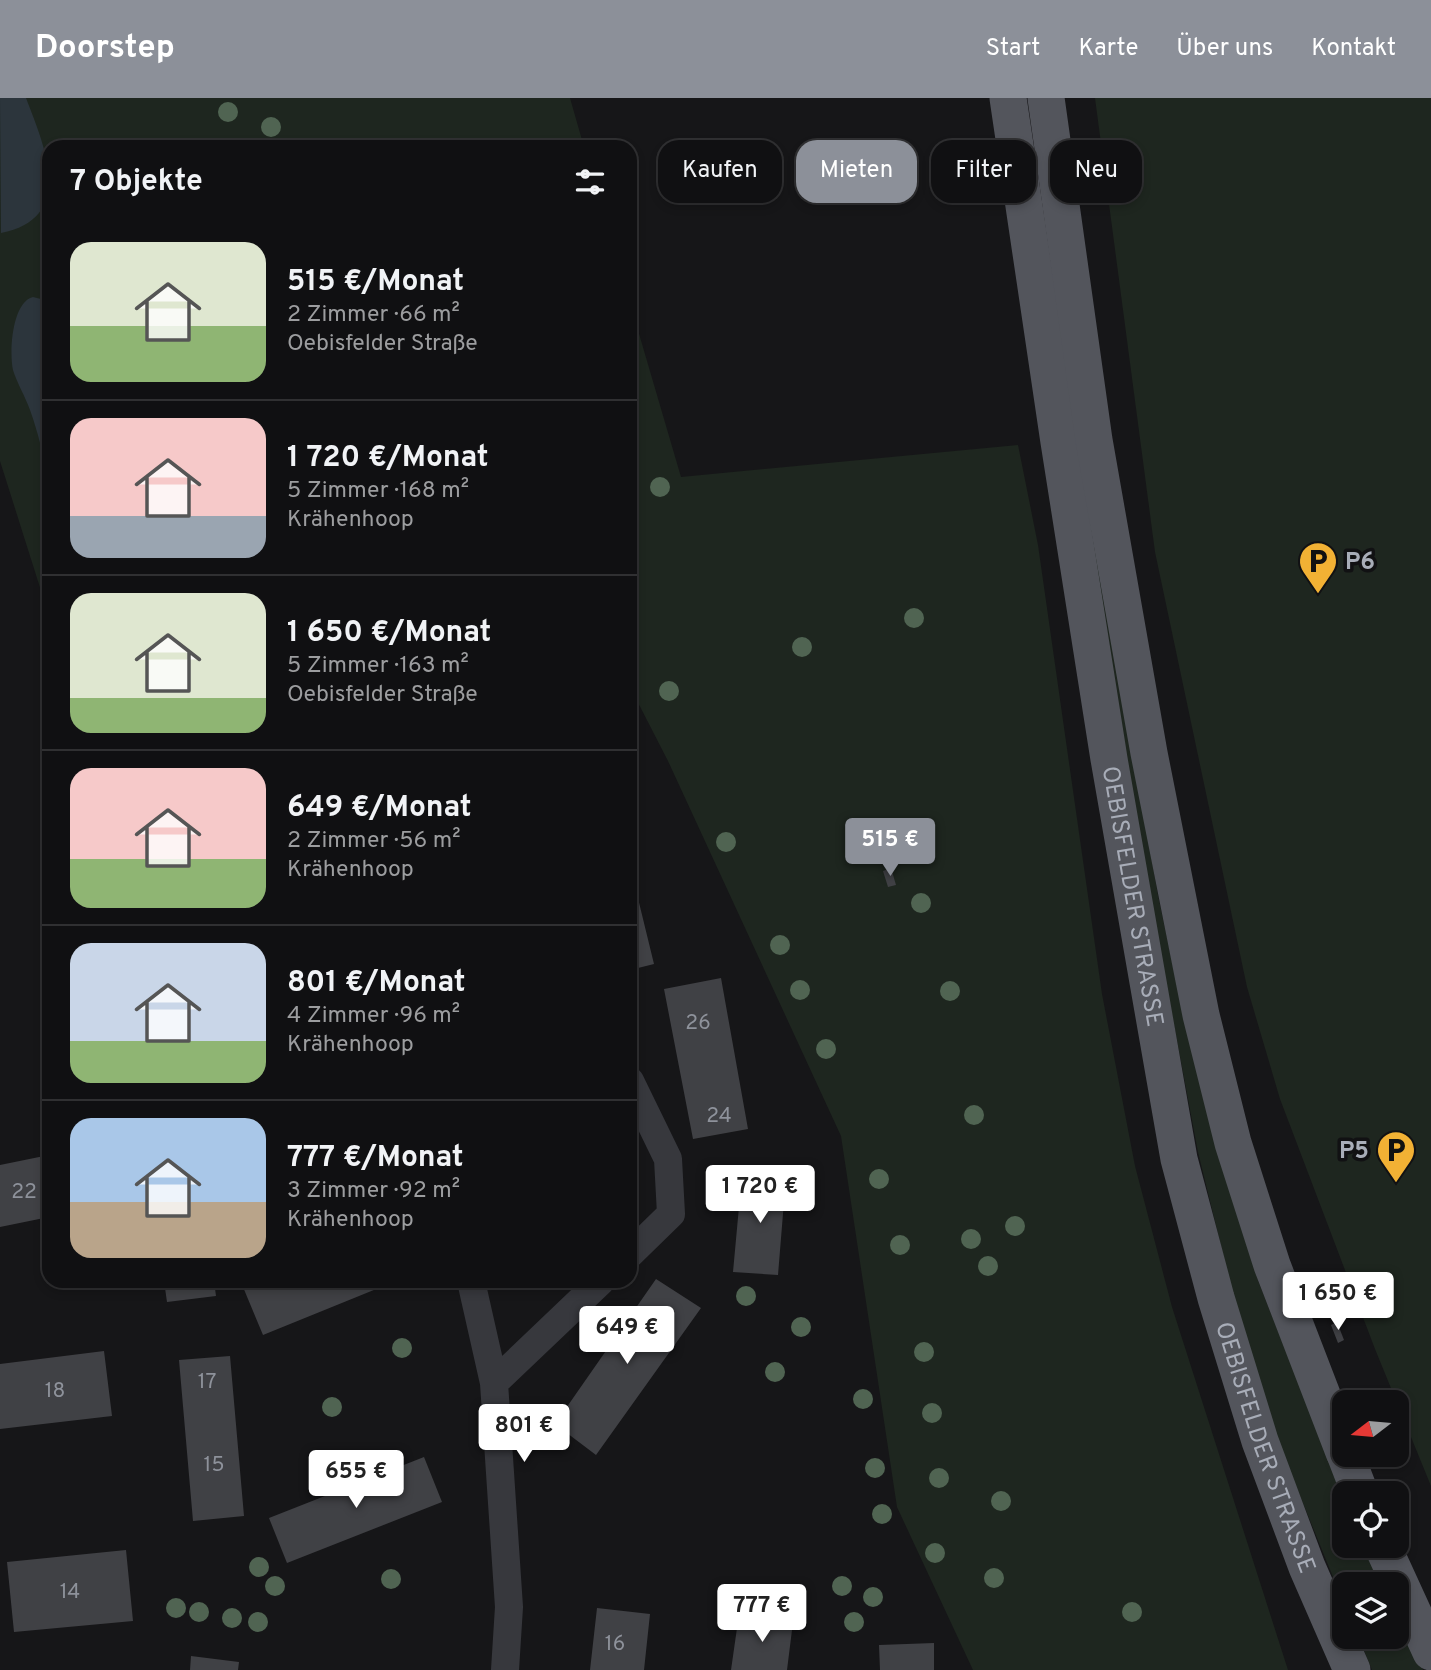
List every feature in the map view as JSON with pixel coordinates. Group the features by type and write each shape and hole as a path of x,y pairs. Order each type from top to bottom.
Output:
{"main road":[{"name":"OEBISFELDER STRASSE","path":"1008,98 1109,759 1179,1158 1216,1298 1260,1441 1307,1567 1352,1670"},
{"name":"OEBISFELDER STRASSE","path":"1046,98 1094,440 1149,753 1201,1015 1233,1143 1272,1265 1332,1422"},
{"path":"1388,1558 1431,1651"}],"street":[{"path":"637,1095 668,1159 671,1214 637,1247"},
{"path":"473,1288 494,1383 509,1607 505,1670"},
{"path":"494,1383 594,1288"}],"shaded area":[{"path":"0,98 570,98 582,140 42,140 42,594 0,461"},
{"path":"0,98 26,98 42,144 42,207 25,225 1,233"},
{"path":"1095,98 1431,98 1431,1486 1409,1432 1409,1390 1392,1390 1375,1349 1280,1099 1247,987 1155,552 1109,203 1142,203 1142,140 1101,140"},
{"path":"33,297 42,299 42,452 33,418 12,362 16,318 26,301"},
{"path":"637,327 681,477 1018,445 1038,545 1102,994 1135,1166 1172,1307 1288,1670 973,1670 897,1507 841,1136 668,761 637,701"},
{"path":"1084,476 1158,895 1184,1019 1218,1147 1259,1283 1337,1481 1332,1481 1332,1558 1370,1558 1376,1572 1332,1572 1332,1575 1274,1432 1233,1295 1198,1152 1150,897 1081,485"},
{"path":"1409,1640 1423,1670 1372,1670 1363,1649 1409,1649"}],"building":[{"path":"891,868 896,885 888,887 883,871"},
{"path":"637,894 654,964 637,968"},
{"path":"721,978 748,1129 693,1139 664,989"},
{"path":"42,1156 42,1218 0,1227 0,1165"},
{"path":"742,1174 786,1177 778,1275 733,1272"},
{"path":"656,1279 701,1308 596,1455 555,1424"},
{"path":"165,1288 215,1288 216,1296 167,1302"},
{"path":"243,1288 379,1288 263,1335"},
{"path":"1337,1322 1344,1340 1338,1343 1331,1325"},
{"path":"104,1351 112,1416 0,1429 0,1364"},
{"path":"230,1356 244,1516 193,1521 179,1360"},
{"path":"424,1457 442,1502 287,1563 269,1518"},
{"path":"126,1550 133,1621 14,1632 7,1562"},
{"path":"597,1608 650,1614 644,1670 590,1670"},
{"path":"739,1614 793,1622 787,1670 731,1670"},
{"path":"934,1643 934,1670 880,1670 879,1645"},
{"path":"191,1656 239,1662 238,1670 190,1670"}],"place":[{"name":"P6","path":"1318,595"},
{"name":"P5","path":"1396,1184"}]}
